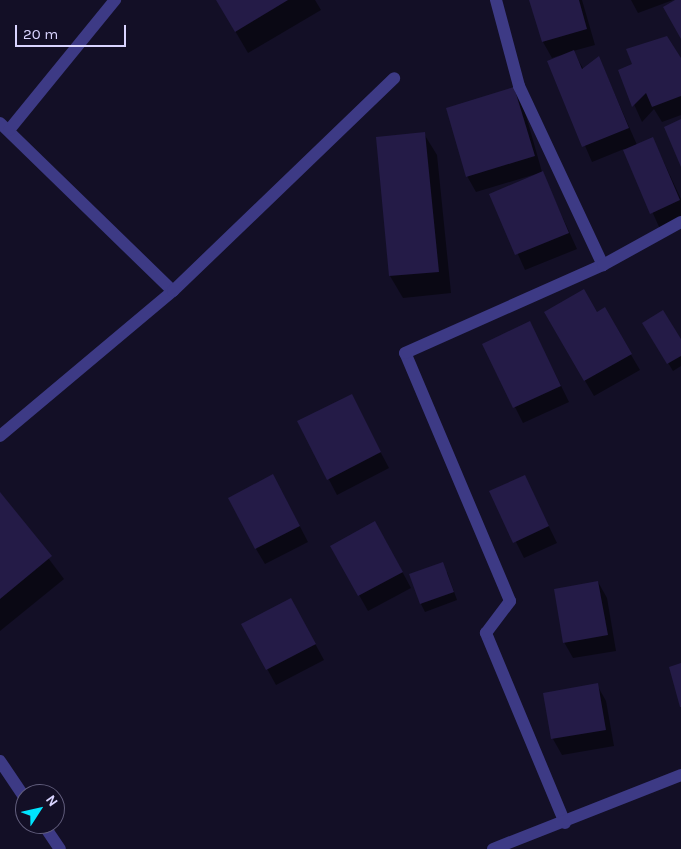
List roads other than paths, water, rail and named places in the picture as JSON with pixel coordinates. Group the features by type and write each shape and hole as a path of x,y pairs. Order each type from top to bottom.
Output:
{"street":[{"path":"115,0 5,126 173,291"},
{"path":"496,0 520,86 603,265"},
{"path":"0,436 173,291 394,78"},
{"path":"565,823 486,633 510,601 405,353 603,265 681,222"},
{"path":"0,761 16,784"},
{"path":"493,849 565,823 681,775"},
{"path":"50,834 60,849"}]}
